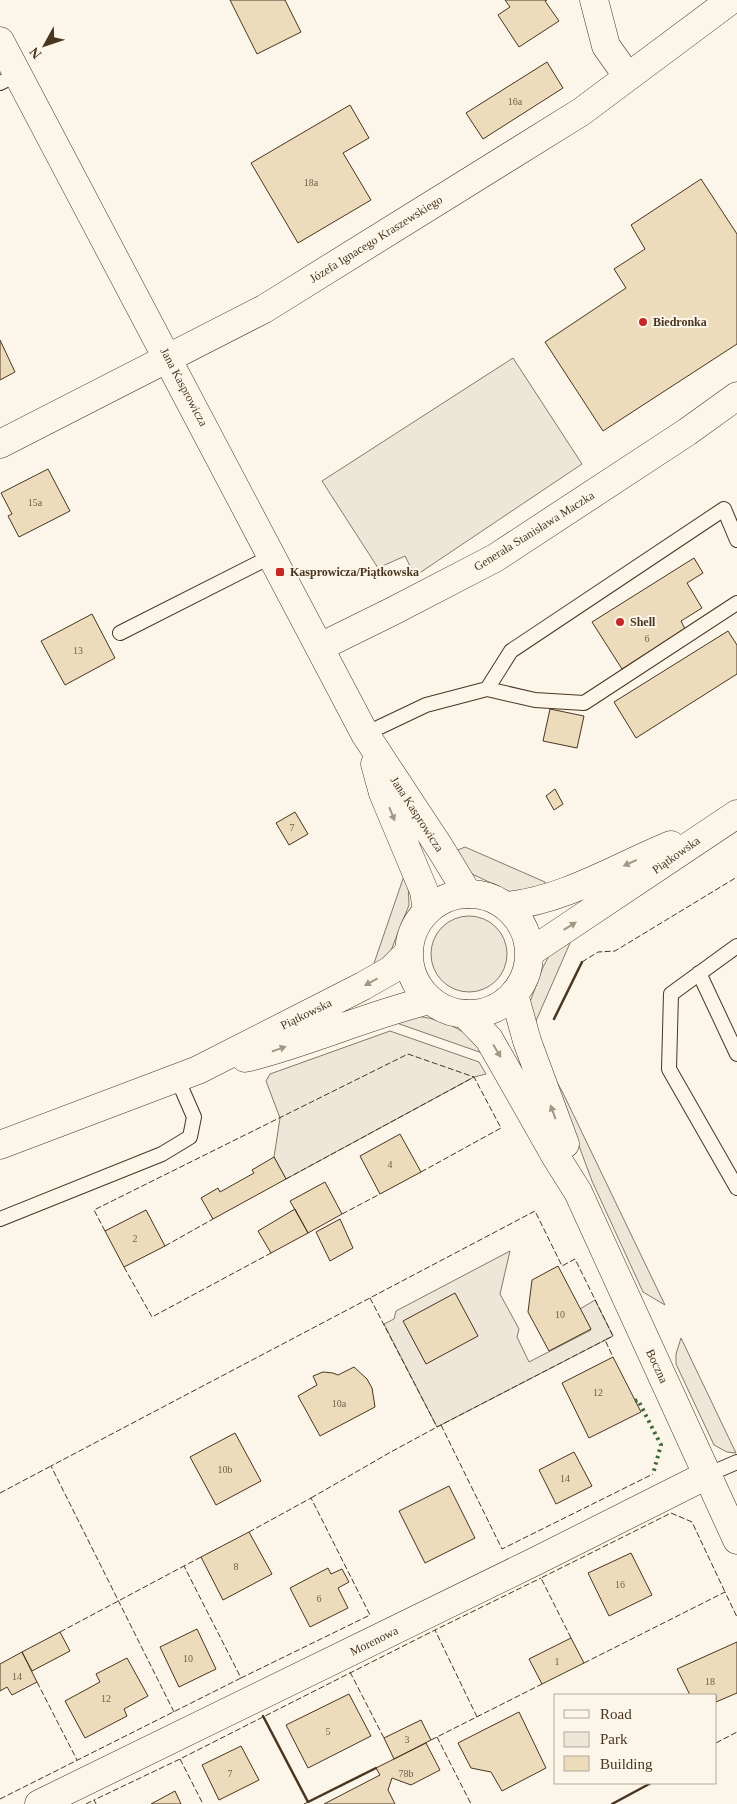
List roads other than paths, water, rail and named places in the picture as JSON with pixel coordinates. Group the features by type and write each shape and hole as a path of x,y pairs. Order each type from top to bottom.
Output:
{"street":[{"path":"594,0 606,46 628,76"},
{"name":"Józefa Ignacego Kraszewskiego","path":"0,444 211,338 264,309 580,112 730,0"},
{"name":"Jana Kasprowicza","path":"0,41 9,79 168,358 365,734 468,894"},
{"name":"Generała Stanisława Maczka","path":"320,647 495,558 686,432 737,396"},
{"name":"Jana Kasprowicza","path":"365,734 384,793 424,892 427,911"},
{"name":"Piątkowska","path":"507,906 529,904 560,894 730,819"},
{"name":"Piątkowska","path":"529,953 730,819"},
{"path":"468,894 489,897 507,906 519,920 527,936 529,953 528,968 514,994 500,1006 483,1013 465,1014 446,1010 430,1000 418,986 411,970 409,952 411,937 417,923 427,911 446,898 468,894"},
{"name":"Piątkowska","path":"188,1074 363,986 391,970 409,952"},
{"name":"Boczna","path":"514,994 527,1041 565,1146 578,1192"},
{"name":"Piątkowska","path":"0,1145 188,1074 270,1052 377,1015 430,1000"},
{"name":"Boczna","path":"465,1014 489,1038 556,1157 578,1192 737,1540"},
{"name":"Morenowa","path":"39,1804 707,1476"}],"lane":[{"path":"488,689 511,651 724,509 737,540"},
{"path":"120,633 272,556"},
{"path":"365,734 426,705 488,689 535,700 584,703 737,603"},
{"path":"737,946 671,994 669,1069 737,1188"},
{"path":"699,974 737,1054"},
{"path":"0,1219 162,1154 190,1137 194,1117 188,1074"},
{"path":"707,1476 737,1462"}],"place":[{"name":"Biedronka","path":"643,322"},
{"name":"Kasprowicza/Piątkowska","path":"280,572"},
{"name":"Shell","path":"620,622"}]}
